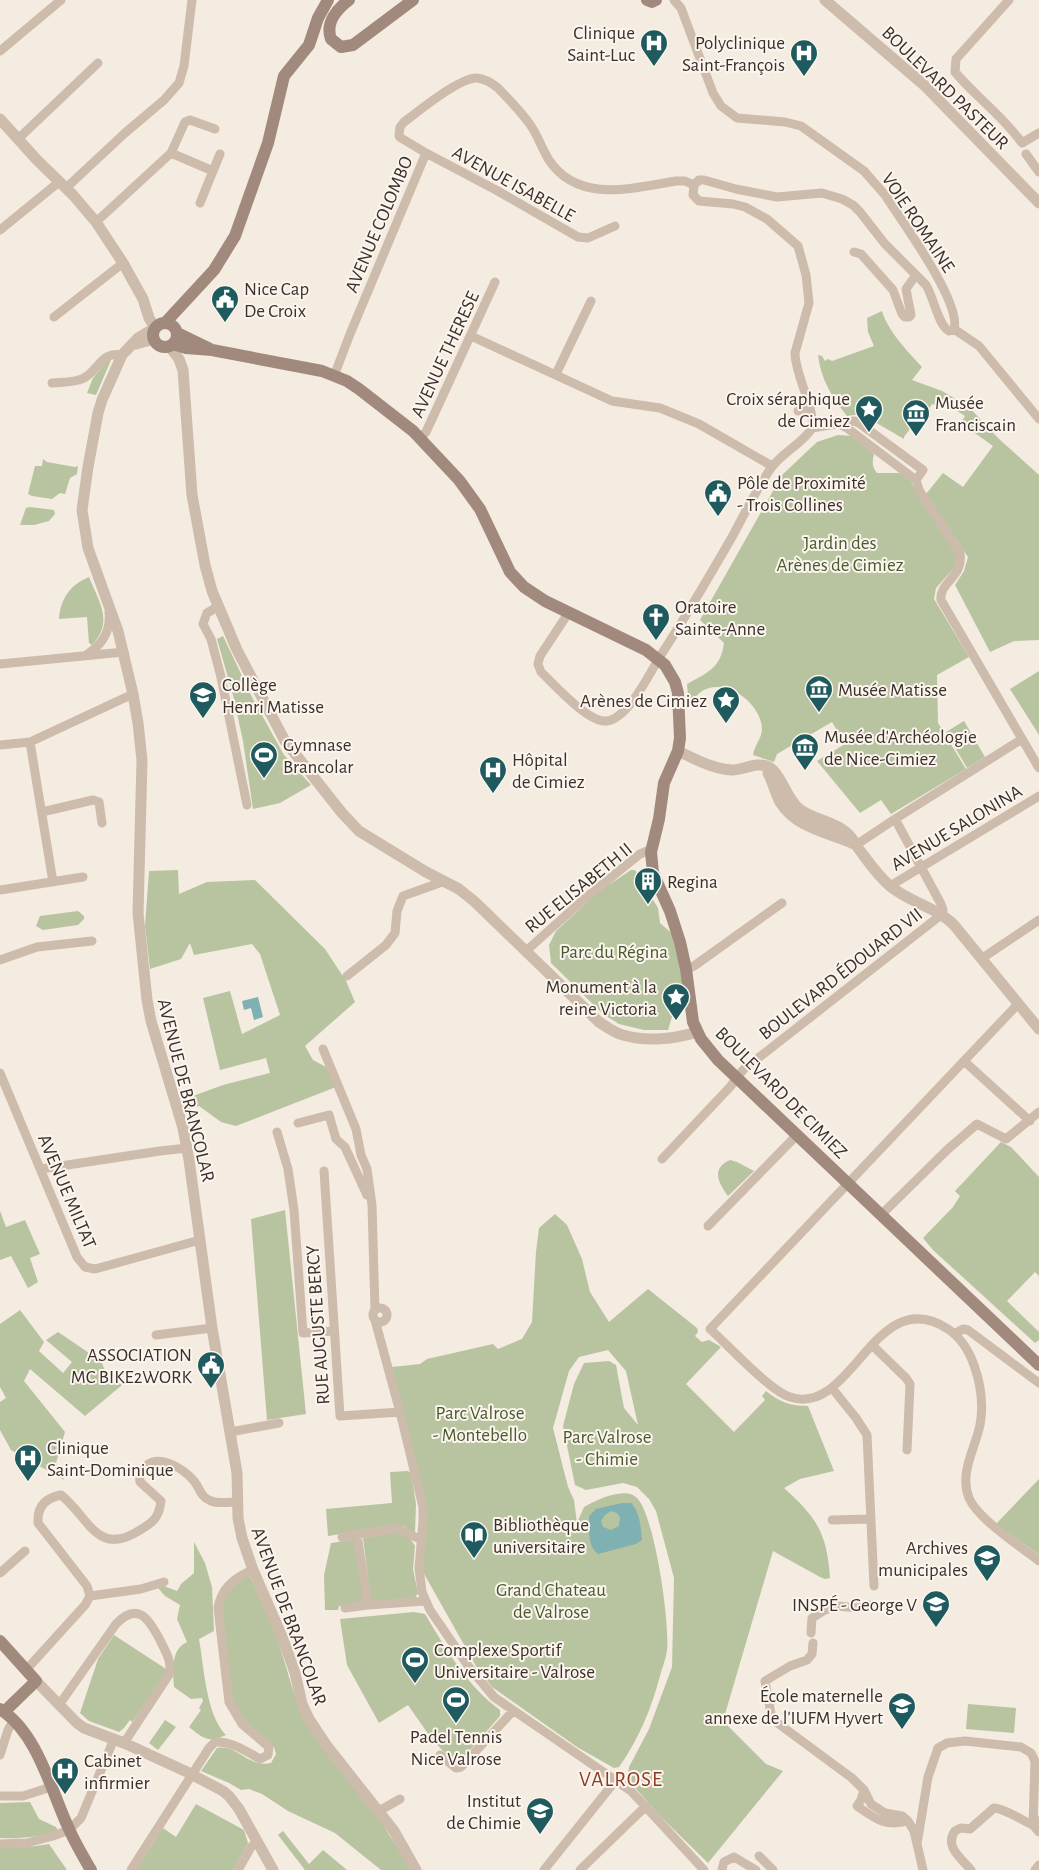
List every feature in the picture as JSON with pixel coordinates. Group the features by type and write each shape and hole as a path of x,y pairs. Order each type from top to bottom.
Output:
{"main road":[{"path":"328,0 318,18 309,44 300,58 284,76 268,143 235,236 214,270 181,304 167,333 199,350 212,350 304,367 334,376 346,381 372,398 420,438 473,498 480,509 504,562 516,580 538,597 659,658"},
{"path":"349,0 336,12 329,27 331,40 341,47 353,44 413,0"},
{"path":"647,0 652,2 656,0"},
{"name":"BOULEVARD DE CIMIEZ","path":"659,658 671,673 678,693 680,738 678,751 664,782 652,852 653,873 673,920 686,969 691,1012 697,1032 711,1053 1039,1364"},
{"path":"0,1641 36,1681 6,1714 27,1736 34,1747 69,1830 91,1870"}],"street":[{"path":"0,51 60,0"},
{"path":"0,230 63,185 164,100 179,83 184,66 192,0"},
{"name":"VOIE ROMAINE","path":"674,0 681,8 713,93 721,106 738,118 794,123 801,126 864,171 876,184 938,277 955,319 954,330"},
{"name":"BOULEVARD PASTEUR","path":"825,0 924,86 1039,203"},
{"path":"1009,0 956,59 955,72 966,86 1012,129 1022,142 1039,133"},
{"path":"18,139 98,63"},
{"name":"AVENUE COLOMBO","path":"334,376 426,153 399,136 400,127 404,122 455,86 470,79 478,78 492,83 532,127 550,161 569,179 592,189 627,190 676,181 686,181 694,185"},
{"path":"0,119 96,222 123,263 143,299 167,333 183,370 195,521 205,565 237,650 285,741 302,764 342,813 359,830 426,872 445,880 475,902 599,1022 611,1030 634,1038 678,1037 697,1032"},
{"path":"96,222 171,153 185,122 190,120 216,130"},
{"path":"171,153 213,171"},
{"name":"AVENUE ISABELLE","path":"426,153 578,237 588,238 615,226"},
{"path":"200,203 220,154"},
{"path":"1026,154 1039,172"},
{"path":"569,612 540,656 538,664 541,672 592,718 607,721 616,718 623,713 696,599 772,466 788,449 809,433 813,425 795,362 795,353 809,303 806,274 798,246 772,222 745,207 733,204 699,202 693,195 694,185 699,180 777,197 822,193 842,199 853,205 885,244 916,275 930,293 944,328 949,331 954,330 979,346 1039,419"},
{"path":"854,252 865,258 893,290 902,314 905,317 911,315 906,289 916,275"},
{"path":"54,317 123,263"},
{"name":"AVENUE THERESE","path":"420,438 426,432 495,282"},
{"path":"556,374 591,301"},
{"path":"52,383 75,381 92,372 109,355 126,351 167,333"},
{"path":"471,336 556,374 612,402 660,408 699,424 772,466"},
{"name":"AVENUE DE BRANCOLAR","path":"126,351 114,369 98,413 83,501 84,527 88,548 124,652 133,694 142,760 138,913 145,988 151,1021 187,1148 212,1328 237,1473 239,1526 253,1570 283,1639 302,1704 309,1719 327,1746 379,1811 402,1844 416,1870"},
{"path":"798,411 809,410"},
{"path":"812,428 854,421 923,470 916,480 919,490 960,553 962,560 959,568 943,588 940,600 1039,768"},
{"path":"85,656 95,650 107,634 110,620 109,605"},
{"path":"219,606 208,613 203,624 211,639 222,677 247,805"},
{"path":"0,664 124,652"},
{"path":"0,745 30,742 133,694"},
{"path":"856,845 894,819 1022,740"},
{"path":"30,742 53,882"},
{"path":"678,751 702,762 725,769 764,765 774,771 785,791 798,807 815,818 847,832 872,868 890,886 942,915 954,925 1039,1029"},
{"name":"AVENUE SALONINA","path":"890,886 1039,796"},
{"path":"42,812 93,800 99,802 102,823"},
{"path":"894,819 941,904 942,915"},
{"name":"RUE ELISABETH II","path":"526,950 584,899 640,854 647,851 652,852"},
{"path":"0,890 83,877"},
{"path":"347,976 386,945 395,933 397,911 403,896 445,880"},
{"path":"686,969 694,966 782,903"},
{"name":"BOULEVARD ÉDOUARD VII","path":"662,1159 743,1070 942,915"},
{"path":"981,959 1039,920"},
{"path":"0,960 37,947 92,941"},
{"path":"1018,1004 710,1329 774,1389 786,1396 809,1399 832,1388 872,1345 894,1326 914,1320 933,1322 954,1334 972,1361 982,1397 980,1424 966,1471 965,1481 968,1496 975,1507 992,1523 1039,1561"},
{"path":"323,1050 356,1128 361,1155 367,1169 372,1205 375,1310 381,1308 387,1314 386,1319 382,1322 375,1320 423,1507 419,1568 425,1601 475,1675 494,1697 631,1791 704,1870"},
{"path":"964,1061 1030,1121"},
{"name":"AVENUE MILTAT","path":"0,1073 77,1257 85,1267 95,1269 200,1240"},
{"path":"881,1215 947,1150 977,1124 1006,1140 1039,1112"},
{"path":"298,1123 329,1115 336,1139 345,1146 372,1205"},
{"path":"277,1132 288,1169 294,1210 303,1333 333,1331"},
{"path":"708,1226 798,1134"},
{"path":"41,1169 187,1148"},
{"name":"RUE AUGUSTE BERCY","path":"324,1171 340,1416 400,1412"},
{"path":"156,1335 212,1328"},
{"path":"954,1334 963,1329 969,1330 1035,1380"},
{"path":"872,1345 910,1384 907,1450"},
{"path":"832,1388 867,1435 874,1586"},
{"path":"230,1432 279,1423"},
{"path":"26,1670 85,1605 90,1596 88,1586 38,1523 37,1513 43,1503 51,1497 61,1495 72,1504 100,1537 112,1541 135,1534 160,1514 162,1501 140,1482 139,1475 145,1466 153,1462 164,1462 181,1469 195,1482 201,1494 211,1502 238,1502"},
{"path":"832,1520 871,1519"},
{"path":"342,1537 396,1528 422,1539"},
{"path":"357,1535 368,1605"},
{"path":"0,1573 24,1551"},
{"path":"132,1869 192,1774 215,1742 222,1742 240,1748 260,1759 268,1755 268,1747 242,1724 229,1702 218,1608 219,1597 224,1589 230,1583 253,1570"},
{"path":"90,1596 141,1589 164,1582"},
{"path":"345,1608 425,1601"},
{"path":"811,1633 812,1618 825,1610 838,1606 857,1608 869,1604"},
{"path":"0,1844 27,1843 53,1836 69,1830 81,1818 119,1741 170,1673 170,1662 151,1622 142,1615 133,1613 123,1617 58,1705"},
{"path":"813,1643 812,1654 807,1660 790,1666 765,1681 772,1719 852,1778 864,1790 857,1806 885,1823 897,1824 908,1821 914,1831 923,1870"},
{"path":"36,1681 58,1705 84,1728 119,1741 192,1774 217,1787 229,1796 273,1870"},
{"path":"440,1755 456,1768 461,1767 513,1711"},
{"path":"0,1755 8,1730 6,1714"},
{"path":"917,1844 928,1777 938,1748 947,1743 965,1741 1021,1747 1031,1753 1035,1761 1037,1825 1020,1820 1000,1808 994,1808 970,1829 961,1828 955,1830 950,1839 950,1846 971,1870"},
{"path":"544,1870 616,1780"},
{"path":"0,1796 23,1796 51,1787"},
{"path":"379,1811 400,1799"},
{"path":"580,1870 646,1806"},
{"path":"238,1870 251,1847 257,1841"},
{"path":"759,1856 773,1870"},
{"path":"722,1870 724,1862 734,1857 756,1870"},
{"path":"1035,1870 1039,1864"}],"green space":[{"path":"882,311 893,333 922,367 912,380 942,391 968,406 999,439 1039,475 1039,640 1014,641 990,652 955,585 964,571 968,557 926,494 943,473 963,487 993,446 961,423 965,416 940,400 935,405 932,404 928,410 925,408 904,439 861,414 847,416 828,388 819,364 818,355 822,356 825,361 828,359 832,361 874,346 868,332 867,318"},
{"path":"109,359 111,360 96,395 87,393 93,378"},
{"name":"Jardin des Arènes de Cimiez","path":"838,435 852,436 874,454 873,464 877,473 900,473 911,481 917,494 958,556 954,568 936,588 934,599 969,657 937,675 938,723 966,769 891,814 881,800 860,813 817,761 845,744 832,722 777,754 774,762 753,755 762,732 761,722 756,711 738,693 727,688 716,687 705,690 696,697 689,709 687,684 712,669 720,658 724,643 700,620 782,475 817,442"},
{"path":"43,459 47,462 78,466 77,474 70,478 65,494 60,493 52,499 28,494 35,466 42,466"},
{"path":"26,508 54,510 55,514 49,521 34,525 20,525"},
{"path":"89,577 103,612 102,628 92,645 89,643 87,617 59,619 64,599 68,593 77,584"},
{"path":"223,636 253,699 284,755 311,785 280,803 253,809 243,741 233,695 217,639"},
{"path":"1039,671 1039,735 1010,689"},
{"path":"964,721 985,757 967,768 946,732"},
{"path":"178,870 179,894 207,882 255,880 325,949 346,981 355,1002 305,1046 313,1060 326,1067 336,1087 236,1126 221,1122 199,1106 185,1111 182,1100 223,1085 270,1073 266,1058 220,1070 203,998 230,991 242,1034 280,1015 260,954 252,944 194,955 190,943 181,959 150,969 145,926 149,871"},
{"name":"Parc du Régina","path":"631,870 635,870 658,908 660,923 675,936 683,971 682,1014 672,1017 668,1030 644,1030 619,1024 603,1014 551,963 549,945 556,931 598,892"},
{"path":"78,911 84,916 84,919 78,925 43,930 36,926 40,916"},
{"path":"1001,1142 1011,1147 1039,1177 1039,1276 1035,1272 1007,1301 1039,1332 1039,1340 1035,1343 933,1250 923,1238 953,1207 960,1196 955,1191"},
{"path":"730,1160 754,1171 728,1196 719,1181 718,1172"},
{"path":"285,1210 306,1414 267,1420 251,1219"},
{"path":"0,1211 6,1227 25,1220 40,1254 30,1258 38,1282 28,1288 11,1256 0,1260"},
{"path":"555,1214 567,1225 582,1259 590,1292 609,1322 648,1289 697,1328 698,1332 695,1336 702,1342 709,1340 721,1347 686,1384 734,1432 765,1400 762,1396 766,1391 786,1403 808,1406 834,1471 800,1479 784,1488 805,1508 818,1527 826,1549 830,1578 820,1577 773,1551 723,1721 766,1764 783,1771 708,1863 659,1815 631,1783 628,1773 629,1767 649,1729 672,1667 674,1578 656,1511 649,1499 637,1487 623,1483 586,1490 575,1485 563,1426 574,1384 584,1363 609,1361 616,1365 624,1408 638,1425 626,1371 608,1350 579,1357 569,1371 553,1428 568,1487 574,1500 577,1523 584,1507 589,1504 610,1495 625,1493 632,1495 637,1498 644,1509 650,1526 660,1571 666,1618 666,1653 653,1700 644,1723 633,1746 619,1767 614,1768 577,1747 492,1687 476,1666 423,1572 425,1510 392,1367 420,1364 427,1359 493,1344 498,1349 522,1339 532,1322 539,1228"},
{"path":"20,1310 44,1342 39,1351 63,1373 72,1362 46,1340 58,1332 101,1361 106,1373 122,1385 85,1416 30,1369 24,1381 65,1432 56,1463 64,1480 11,1450 0,1430 0,1402 6,1398 0,1387 0,1324"},
{"path":"408,1471 411,1473 416,1504 415,1533 413,1534 405,1526 398,1525 328,1536 326,1509 392,1503 390,1472"},
{"path":"1039,1479 1039,1555 996,1524"},
{"path":"400,1531 410,1538 415,1546 413,1569 418,1593 415,1598 371,1601 363,1538"},
{"path":"356,1539 363,1601 362,1603 339,1606 338,1610 325,1610 324,1575 331,1543"},
{"path":"194,1542 205,1563 212,1587 214,1631 199,1639 210,1703 219,1726 226,1735 215,1739 206,1739 189,1727 201,1710 199,1708 203,1701 202,1698 191,1699 174,1687 173,1668 175,1656 178,1650 187,1642 177,1619 180,1605 165,1596 158,1588 164,1586 177,1591 181,1584 194,1573"},
{"path":"245,1576 250,1577 277,1637 296,1700 375,1813 412,1870 381,1870 335,1833 288,1811 262,1794 249,1789 241,1790 201,1771 217,1748 231,1749 255,1762 263,1764 271,1763 276,1754 274,1747 269,1741 249,1726 233,1705 221,1598"},
{"name":"Complexe Sportif Universitaire - Valrose","path":"414,1612 425,1614 467,1678 477,1690 500,1710 500,1716 462,1759 454,1763 431,1738 408,1705 379,1723 347,1665 340,1619"},
{"path":"114,1635 166,1669 166,1674 132,1722 130,1720 119,1732 89,1721 80,1713 98,1659"},
{"path":"968,1704 1016,1708 1014,1733 966,1729"},
{"path":"165,1720 176,1727 158,1750 149,1743"},
{"path":"30,1802 39,1819 56,1827 58,1831 29,1837 0,1838 0,1803"},
{"path":"196,1804 244,1830 248,1843 233,1870 136,1870 163,1828 176,1837"},
{"path":"283,1831 309,1864 323,1850 347,1870 305,1870 278,1835"},
{"path":"49,1844 67,1870 0,1870 0,1848"}],"water":[{"path":"258,997 263,1017 254,1020 251,1008 244,1010 242,1001"},
{"path":"622,1503 631,1503 638,1515 642,1540 636,1544 598,1554 592,1547 589,1532 589,1516 596,1509","holes":["611,1511 617,1513 620,1517 619,1526 611,1530 603,1527 601,1521 605,1515"]}],"place":[{"name":"Clinique Saint-Luc","path":"654,67"},
{"name":"Polyclinique Saint-François","path":"804,77"},
{"name":"Nice Cap De Croix","path":"225,323"},
{"name":"Croix séraphique de Cimiez","path":"869,433"},
{"name":"Musée Franciscain","path":"916,437"},
{"name":"Pôle de Proximité - Trois Collines","path":"718,517"},
{"name":"Oratoire Sainte-Anne","path":"656,641"},
{"name":"Musée Matisse","path":"819,713"},
{"name":"Collège Henri Matisse","path":"203,719"},
{"name":"Arènes de Cimiez","path":"726,724"},
{"name":"Musée d'Archéologie de Nice-Cimiez","path":"805,771"},
{"name":"Gymnase Brancolar","path":"264,779"},
{"name":"Hôpital de Cimiez","path":"493,794"},
{"name":"Regina","path":"648,905"},
{"name":"Monument à la reine Victoria","path":"676,1021"},
{"name":"ASSOCIATION MC BIKE2WORK","path":"211,1389"},
{"name":"Clinique Saint-Dominique","path":"28,1482"},
{"name":"Bibliothèque universitaire","path":"474,1559"},
{"name":"Archives municipales","path":"987,1582"},
{"name":"INSPÉ - George V","path":"936,1628"},
{"name":"Complexe Sportif Universitaire - Valrose","path":"415,1684"},
{"name":"Padel Tennis Nice Valrose","path":"456,1724"},
{"name":"École maternelle annexe de l'IUFM Hyvert","path":"902,1730"},
{"name":"Cabinet infirmier","path":"65,1795"},
{"name":"Institut de Chimie","path":"540,1835"}],"district":[{"name":"VALROSE","path":"621,1779"}],"park label":[{"name":"Parc Valrose - Montebello","path":"480,1423"},
{"name":"Parc Valrose - Chimie","path":"607,1447"},
{"name":"Grand Chateau de Valrose","path":"551,1600"}]}
